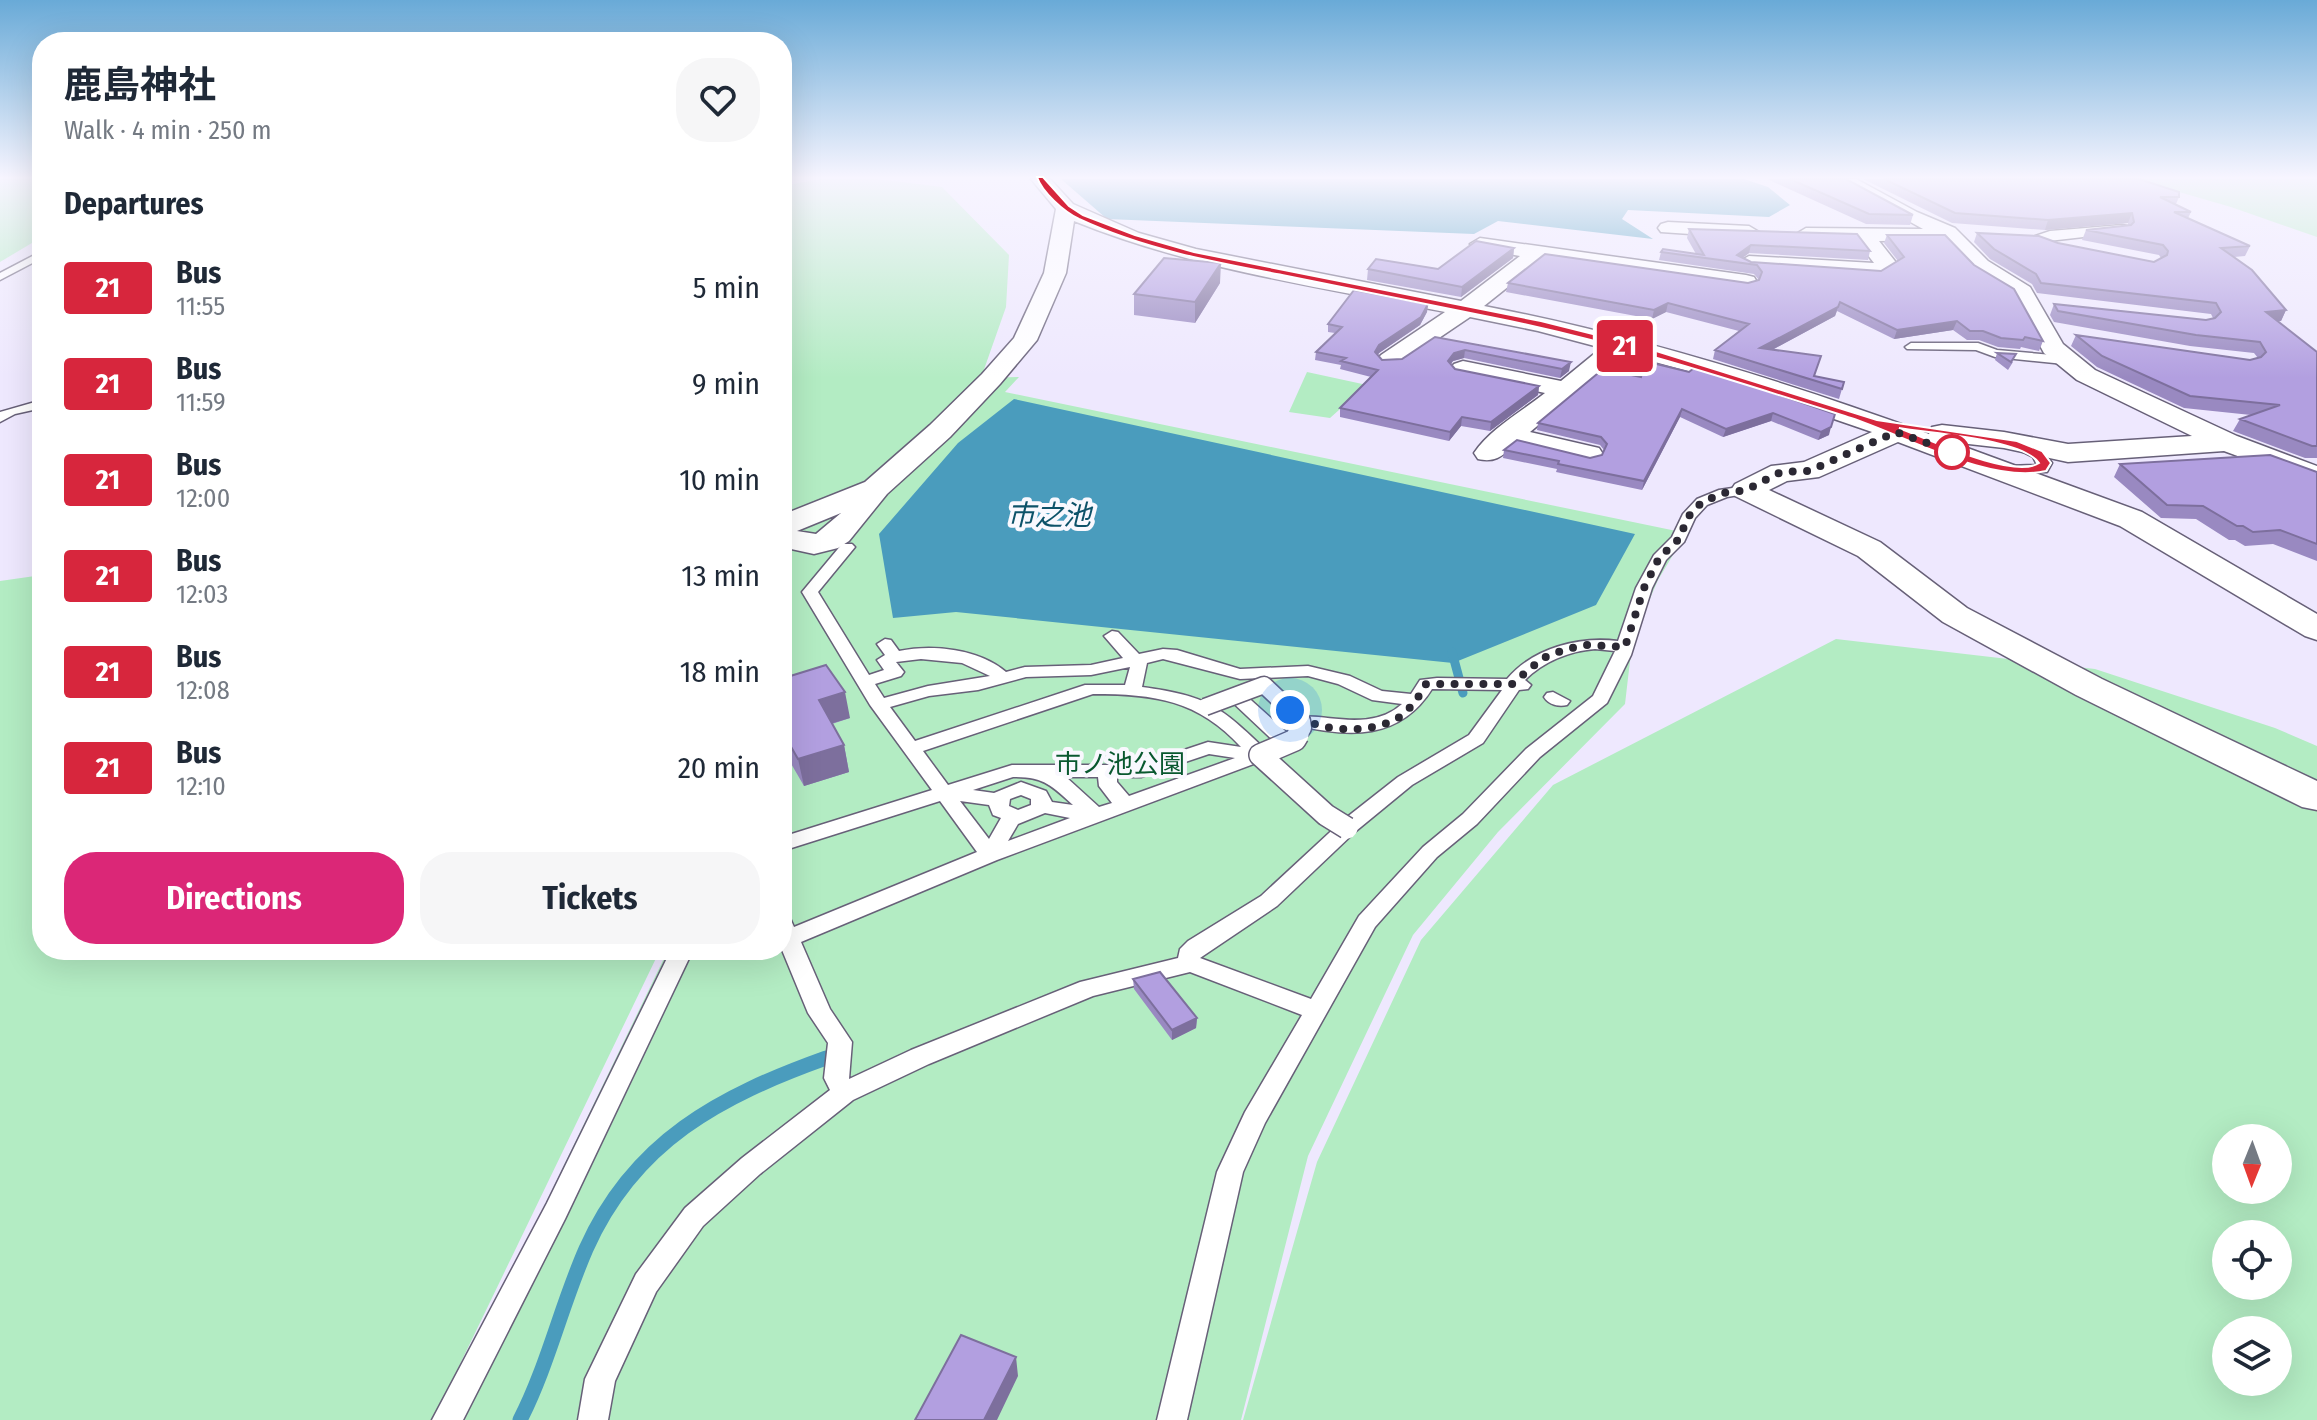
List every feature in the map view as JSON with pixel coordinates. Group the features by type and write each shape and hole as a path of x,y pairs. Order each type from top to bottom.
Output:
{"street":[{"path":"792,539 808,543 826,542 839,537 876,488 940,431 1025,340 1055,273 1060,245"},
{"path":"1160,245 1193,255 1541,324 1633,348 1857,417 1993,453 2131,519 2317,629"},
{"path":"1489,245 1539,252 1639,273 1746,281 1878,270 1887,265 1872,245"},
{"path":"1736,245 1746,281"},
{"path":"1966,245 1980,266 2039,298 2042,330 2064,360 2086,375 2227,442 2317,476"},
{"path":"2062,245 2109,254"},
{"path":"1390,360 1464,310 1539,252"},
{"path":"2042,330 2078,336"},
{"path":"1589,454 1497,444 1603,359 1633,348"},
{"path":"1463,369 1564,389"},
{"path":"1857,417 1896,432 1993,453 2093,454 2227,442"},
{"path":"1746,490 1781,472 1809,471 1896,432"},
{"path":"792,522 876,488"},
{"path":"1746,490 1869,549 1955,615 2089,687 2317,797"}],"lane":[{"path":"0,277 32,260"},
{"path":"1911,347 1978,346 1995,353 2064,360"},
{"path":"0,418 11,411 32,406"},
{"path":"1172,1420 1230,1172 1254,1119 1367,922 1430,852 1470,819 1533,753 1601,699 1625,647 1644,588 1659,558 1679,539 1688,517 1702,502 1724,493 1746,490"},
{"path":"847,547 810,592 879,705 990,855"},
{"path":"1112,636 1139,664 1132,692"},
{"path":"1191,963 1188,955 1196,947 1269,901 1347,828 1405,781 1476,739 1510,691 1543,658 1585,645 1625,647"},
{"path":"865,682 895,672 886,652 895,657 915,653 984,663 1001,677"},
{"path":"879,705 928,691 978,685 1025,672 1091,670 1137,659 1177,655 1259,680 1308,671 1344,680 1378,696 1416,700"},
{"path":"1259,680 1302,721 1338,727 1375,726 1399,717 1426,684 1517,684"},
{"path":"1205,707 1236,696 1259,680"},
{"path":"910,749 1091,689 1132,692 1212,710 1317,807 1347,828"},
{"path":"1236,696 1287,743"},
{"path":"792,928 1260,755 1300,735 1302,721"},
{"path":"990,855 1010,790 1030,780 1109,771 1141,771 1208,748 1260,755"},
{"path":"792,841 1012,771 1030,780 1056,779 1097,816"},
{"path":"1109,771 1106,783 1109,789 1127,805"},
{"path":"1030,780 1039,795 1040,806"},
{"path":"941,792 1030,815 1040,806"},
{"path":"1040,806 1097,816"},
{"path":"792,947 820,1013 840,1042 840,1086"},
{"path":"447,1420 556,1211 677,960"},
{"path":"593,1420 600,1379 646,1283 694,1217 840,1086 920,1057 1088,988 1191,963 1316,1011"}],"green space":[{"path":"0,245 28,245 0,262"},
{"name":"市ノ池公園","path":"792,245 999,245 1009,255 1006,307 981,378 1019,377 1005,392 1686,533 1658,580 1642,617 1630,661 1625,704 1498,832 1413,935 1308,1156 1241,1420 441,1420 663,960 792,960"},
{"path":"1307,372 1367,385 1330,418 1289,412"},
{"path":"32,576 32,960 655,960 433,1420 0,1420 0,581"},
{"path":"1836,639 2095,669 2275,728 2317,746 2317,1420 1243,1420 1317,1162 1421,940 1553,785"}],"water":[{"name":"市之池","path":"1014,399 1635,534 1596,605 1453,663 956,612 893,618 879,534 958,443"}],"building":[{"path":"1470,245 1514,248 1462,287 1368,269 1376,259 1438,269"},
{"path":"1698,245 1751,245 1737,255 1751,262 1881,271 1904,257 1895,245 1955,245 1974,265 2014,289 2043,341 2025,337 2023,340 2001,338 1983,331 1970,331 1957,321 1897,330 1840,302 1838,307 1760,348 1821,356 1814,376 1844,382 1842,389 1715,350 1749,324 1668,303 1654,310 1508,283 1545,254 1748,283 1759,280 1762,272 1757,265 1661,252 1663,249 1704,255"},
{"path":"1756,245 1866,245 1870,251"},
{"path":"1990,245 2069,245 2154,262 2167,255 2163,245 2250,246 2221,248 2252,270 2286,310 2266,312 2317,352 2317,446 2240,419 2280,405 2190,396 2102,356 2076,335 2250,360 2266,352 2260,342 2196,335 2058,311 2054,304 2206,320 2215,318 2221,312 2216,303 2041,283 2036,274"},
{"path":"1164,258 1221,263 1195,302 1134,294"},
{"path":"1354,290 1428,304 1421,317 1379,345 1375,352 1382,360 1402,359 1435,337 1571,362 1562,369 1465,350 1454,353 1448,361 1455,369 1539,386 1491,422 1462,417 1450,432 1340,408 1378,370 1341,361 1346,358 1316,352 1342,327 1328,324"},
{"path":"1997,353 2016,354 2011,362"},
{"path":"1644,361 1689,372 1694,368 1718,374 1835,414 1831,427 1821,432 1773,413 1726,429 1682,409 1644,481 1504,450 1517,440 1590,458 1602,455 1607,444 1601,437 1538,423 1603,369 1641,377"},
{"path":"2270,455 2317,472 2317,544 2280,530 2253,532 2203,506 2167,505 2120,464"},
{"path":"826,665 845,692 819,700 844,745 798,759 792,748 792,675"},
{"path":"1160,972 1197,1018 1172,1030 1133,979"},
{"path":"961,1335 1016,1357 984,1420 915,1420"}],"waterway":[{"path":"1452,652 1463,693"},
{"path":"520,1420 539,1378 586,1249 606,1211 629,1179 655,1151 684,1127 716,1107 826,1058"}],"bus line":[{"name":"21","path":"1160,245 1276,273 1541,324 1633,348 1726,374 1857,417 1993,467 2030,471 2042,469 2045,463 2038,454 2013,443 1881,422"}],"route":[{"path":"1290,710 1302,721 1338,727 1375,726 1389,722 1410,709 1426,684 1512,684 1543,658 1564,650 1602,644 1625,647 1644,588 1659,558 1679,539 1688,517 1702,502 1724,493 1746,490 1781,472 1809,471 1896,432 1952,452"}]}
